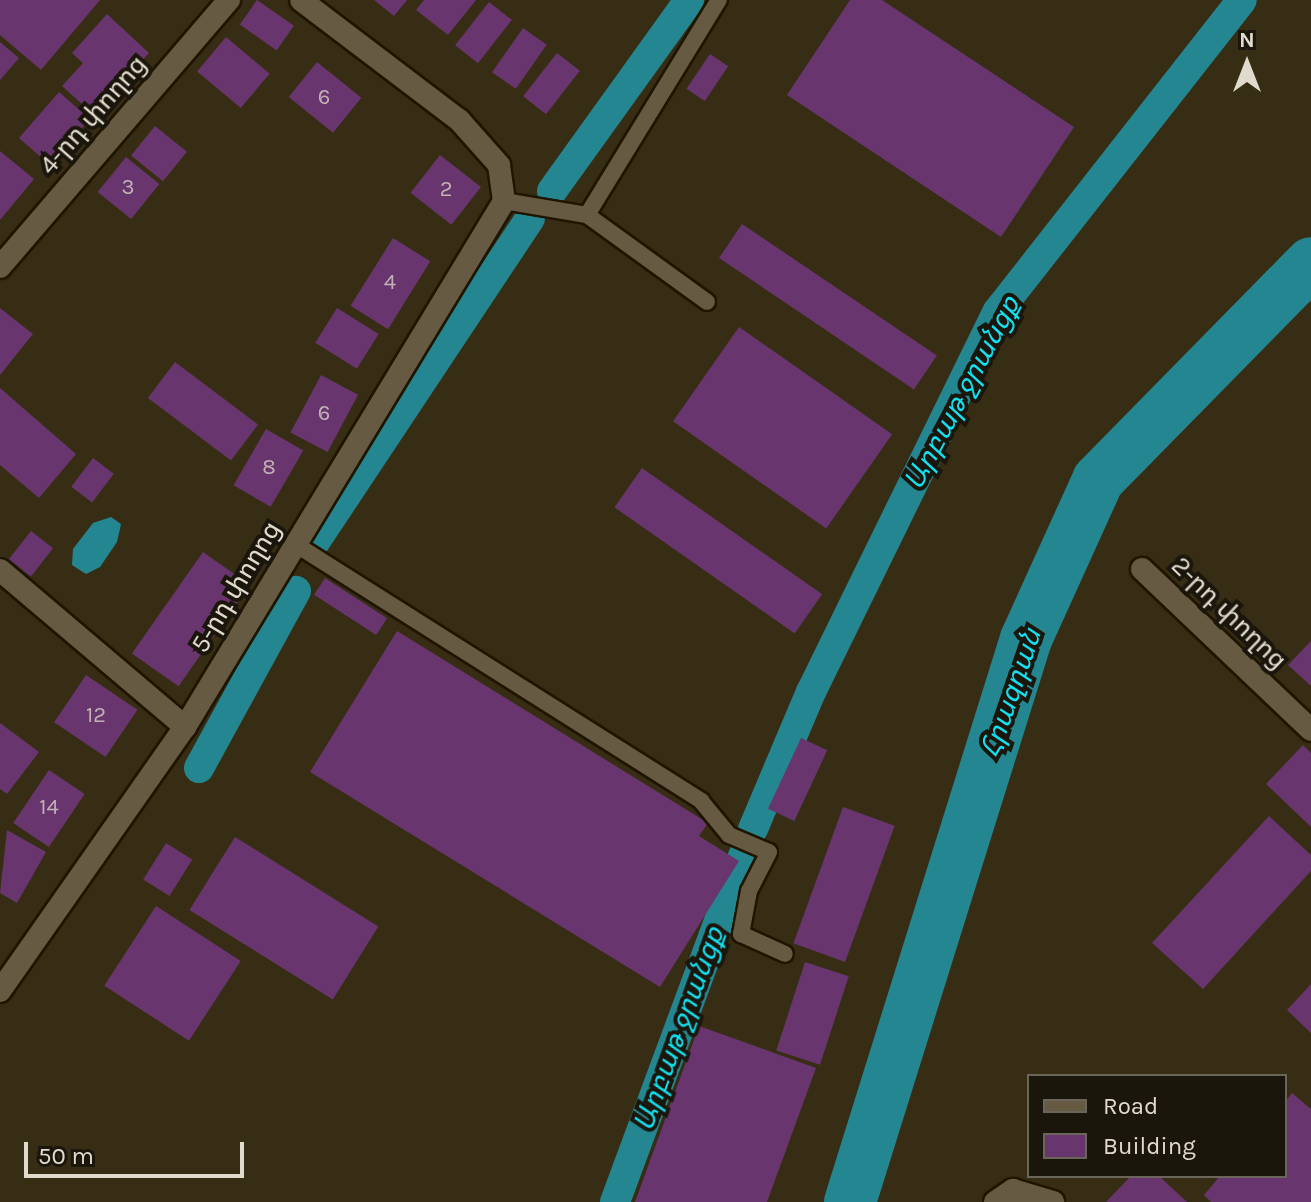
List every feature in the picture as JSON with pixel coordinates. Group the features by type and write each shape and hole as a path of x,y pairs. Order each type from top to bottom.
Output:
{"street":[{"name":"4-րդ փողոց","path":"0,267 229,0"},
{"path":"301,0 459,120 499,165 504,201"},
{"name":"5-րդ փողոց","path":"0,991 185,727 504,201"},
{"name":"2-րդ փողոց","path":"1142,569 1311,730"},
{"path":"0,570 185,727"},
{"path":"995,1202 1013,1190 1053,1202"}],"lane":[{"path":"587,215 719,0"},
{"path":"504,201 587,215 707,302"},
{"path":"295,544 701,801 729,835 769,852 749,891 741,934 785,954"}],"water":[{"path":"111,517 121,524 117,542 100,567 86,574 72,565 73,549 93,523"}],"building":[{"path":"0,0 100,0 41,70 0,35"},
{"path":"257,0 294,26 277,50 240,25"},
{"path":"374,0 407,0 394,16"},
{"path":"424,0 476,0 448,35 416,10"},
{"path":"850,0 882,0 1074,127 1001,237 787,95"},
{"path":"489,2 512,20 478,63 455,45"},
{"path":"107,14 149,53 93,114 62,86 83,63 72,53"},
{"path":"523,28 547,45 516,89 492,72"},
{"path":"226,37 270,74 241,108 197,71"},
{"path":"0,42 19,58 0,80"},
{"path":"557,53 580,71 546,114 523,96"},
{"path":"710,54 728,66 705,101 687,89"},
{"path":"317,62 361,98 333,133 289,97"},
{"path":"59,92 90,119 50,165 19,138"},
{"path":"155,126 187,152 163,181 131,156"},
{"path":"0,151 34,179 0,220"},
{"path":"440,155 481,187 451,225 410,193"},
{"path":"126,157 159,184 131,219 98,192"},
{"path":"742,224 937,355 914,389 719,258"},
{"path":"393,238 430,261 388,329 351,306"},
{"path":"0,308 33,334 0,375"},
{"path":"337,308 379,334 357,369 315,343"},
{"path":"739,327 892,434 826,528 673,421"},
{"path":"175,362 258,425 231,461 148,398"},
{"path":"321,375 358,395 328,452 290,432"},
{"path":"0,388 76,454 39,498 0,465"},
{"path":"266,429 303,450 271,507 234,485"},
{"path":"93,458 114,474 92,502 71,487"},
{"path":"642,468 822,594 795,634 614,507"},
{"path":"31,531 53,548 31,577 9,559"},
{"path":"203,552 250,585 179,686 132,654"},
{"path":"325,578 387,618 376,635 314,595"},
{"path":"397,631 708,823 699,836 739,861 660,987 310,772"},
{"path":"1311,641 1311,686 1288,665"},
{"path":"86,675 137,710 106,757 54,722"},
{"path":"0,723 39,752 7,794 0,789"},
{"path":"801,738 827,750 794,821 768,809"},
{"path":"1303,745 1311,753 1311,827 1266,784"},
{"path":"49,770 85,794 49,847 13,823"},
{"path":"843,807 895,826 845,962 793,943"},
{"path":"1269,816 1311,855 1311,871 1203,989 1152,943"},
{"path":"7,830 46,852 17,903 0,893"},
{"path":"235,837 378,927 333,999 189,910"},
{"path":"166,843 192,859 170,896 143,879"},
{"path":"156,906 241,961 189,1041 104,986"},
{"path":"805,962 849,976 820,1065 776,1050"},
{"path":"1311,984 1311,1033 1287,1010"},
{"path":"699,1026 816,1068 767,1202 635,1202"},
{"path":"1292,1093 1311,1109 1311,1202 1211,1202 1204,1195 1218,1178 1287,1178 1287,1099"},
{"path":"1129,1178 1161,1178 1187,1202 1106,1202"}],"waterway":[{"path":"552,191 689,0"},
{"name":"Արբաթ ջրանցք","path":"753,829 811,692 998,311 1242,0"},
{"path":"313,545 530,219"},
{"name":"Հրազդան","path":"850,1202 1026,639 1098,480 1311,263"},
{"path":"199,768 296,591"},
{"name":"Արբաթ ջրանցք","path":"615,1202 743,856"}]}
